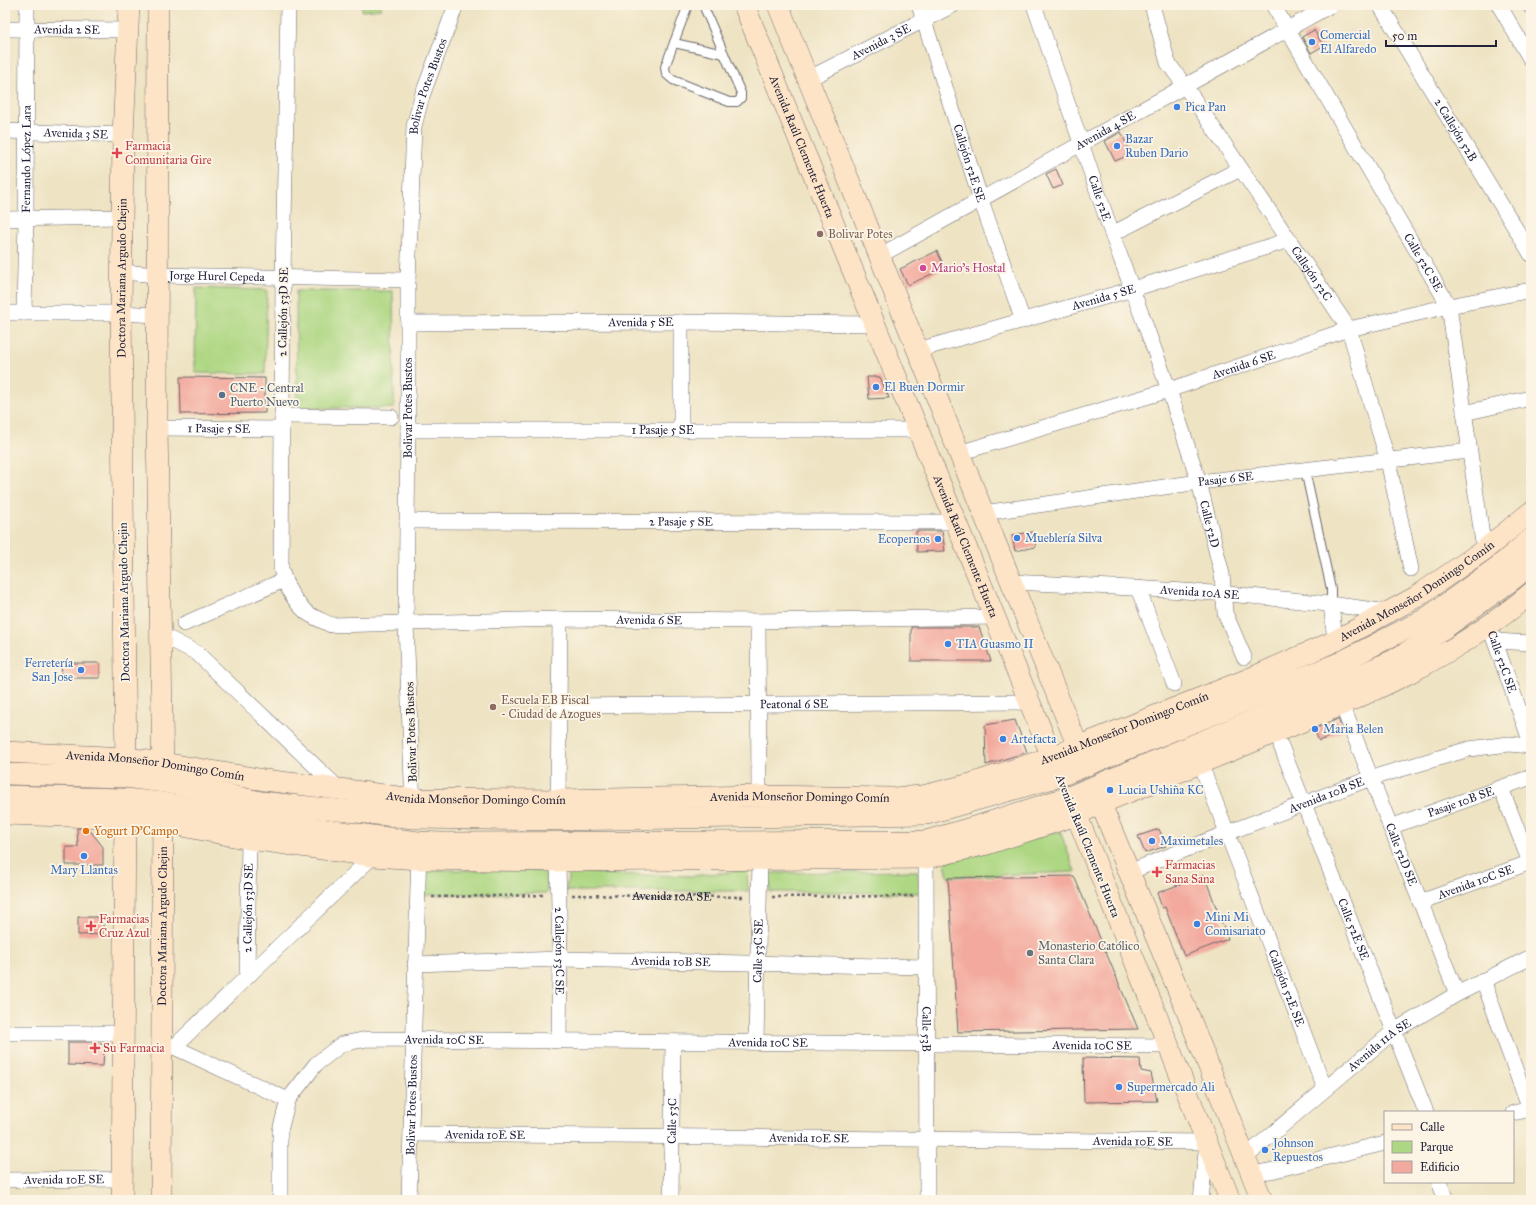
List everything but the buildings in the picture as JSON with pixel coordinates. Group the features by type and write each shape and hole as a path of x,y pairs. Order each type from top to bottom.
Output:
{"main road":[{"name":"Doctora Mariana Argudo Chejin","path":"122,1200 126,768 121,313 123,135 129,5"},
{"name":"Doctora Mariana Argudo Chejin","path":"158,5 157,428 168,1047 161,1200"},
{"name":"Avenida Raúl Clemente Huerta","path":"744,5 1030,702 1129,872 1184,1004 1262,1200"},
{"name":"Avenida Raúl Clemente Huerta","path":"778,5 1011,582 1073,778 1168,1046 1230,1200"},
{"name":"Avenida Monseñor Domingo Comín","path":"5,796 163,813 258,821 419,851 558,861 760,860 811,850 926,841 981,825 1073,778 1251,678 1335,641 1416,597 1484,550 1531,512"},
{"name":"Avenida Monseñor Domingo Comín","path":"163,813 249,840 372,856 419,851 441,843 811,850 926,858 987,844 1073,778 1339,663 1425,619 1499,566 1531,539"},
{"name":"Avenida Monseñor Domingo Comín","path":"163,772 261,802 413,809 557,820 927,814 1073,778 1342,705 1398,668 1432,637 1512,580 1531,564"},
{"name":"Avenida Monseñor Domingo Comín","path":"1398,668 1439,657 1492,633 1530,594"},
{"path":"1297,658 1304,677"},
{"name":"Avenida Monseñor Domingo Comín","path":"5,752 126,768 264,780 339,789 413,809 558,800 759,796 893,798 923,796 971,784 1073,778"},
{"name":"Avenida Monseñor Domingo Comín","path":"5,774 126,768"},
{"name":"Avenida Monseñor Domingo Comín","path":"5,814 125,809"}],"street":[{"name":"Fernando López Lara","path":"24,313 27,131 27,5"},
{"name":"2 Callejón 53D SE","path":"288,5 283,278 281,569 284,580 290,592 306,612"},
{"name":"Bolivar Potes Bustos","path":"413,809 406,623 408,280 414,126 422,96 456,5"},
{"name":"Callejón 52E SE","path":"919,5 981,200 1022,321"},
{"name":"Avenida 3 SE","path":"808,79 953,5"},
{"name":"Calle 52E","path":"1034,5 1112,234 1169,390"},
{"name":"Callejón 52C","path":"1152,5 1168,63 1349,329 1388,461 1411,569"},
{"name":"Calle 52C SE","path":"1273,5 1286,30 1449,306 1484,550"},
{"name":"Avenida 4 SE","path":"879,256 1331,5"},
{"name":"2 Callejón 52B","path":"1380,5 1531,254"},
{"path":"1499,5 1531,60"},
{"name":"Avenida 2 SE","path":"5,30 128,30"},
{"name":"Avenida 3 SE","path":"5,131 123,135"},
{"path":"1112,234 1240,169"},
{"path":"5,219 123,217"},
{"name":"Avenida 5 SE","path":"918,350 1133,289 1289,240"},
{"name":"Jorge Hurel Cepeda","path":"122,272 157,275 408,280"},
{"name":"Avenida 6 SE","path":"959,453 1169,390 1349,329 1449,306 1531,290"},
{"path":"5,312 121,313 157,315"},
{"name":"Avenida 5 SE","path":"408,323 680,322 874,324"},
{"path":"680,322 680,430"},
{"name":"Calle 52D","path":"1169,390 1199,482 1222,574 1226,617 1244,657"},
{"path":"1464,413 1531,398"},
{"name":"1 Pasaje 5 SE","path":"157,428 390,417"},
{"name":"1 Pasaje 5 SE","path":"408,430 918,430"},
{"name":"Pasaje 6 SE","path":"983,513 1199,482 1469,451"},
{"name":"2 Pasaje 5 SE","path":"407,521 955,522"},
{"path":"184,624 284,580"},
{"name":"Avenida 10A SE","path":"1011,582 1138,588 1330,604 1387,612"},
{"path":"1138,588 1174,684"},
{"path":"1330,604 1335,641"},
{"name":"Avenida 6 SE","path":"306,612 331,625 560,619 758,621 994,617"},
{"path":"558,800 560,619"},
{"path":"758,621 759,796"},
{"name":"Calle 52C SE","path":"1492,633 1531,744"},
{"path":"1492,633 1531,643"},
{"path":"160,634 197,653 339,789"},
{"name":"Peatonal 6 SE","path":"558,706 1030,702"},
{"name":"Calle 52D SE","path":"1346,715 1457,994"},
{"name":"Avenida 10B SE","path":"1129,872 1371,778 1469,749 1509,744 1531,744"},
{"name":"Calle 52E SE","path":"1281,746 1426,1111"},
{"name":"Callejón 52E SE","path":"1205,775 1325,1089"},
{"name":"Pasaje 10B SE","path":"1390,827 1531,777"},
{"path":"1501,788 1531,863"},
{"name":"2 Callejón 53D SE","path":"247,976 249,840"},
{"name":"Bolivar Potes Bustos","path":"409,1200 419,851"},
{"path":"280,1200 280,1131 288,1100 168,1047 247,976 372,856"},
{"name":"Calle 53B","path":"926,858 927,1200"},
{"name":"Calle 53C SE","path":"756,1042 760,860"},
{"name":"2 Callejón 53C SE","path":"558,861 560,959 559,1041"},
{"name":"Avenida 10C SE","path":"1420,902 1531,863"},
{"name":"Avenida 11A SE","path":"1248,1166 1325,1089 1394,1031 1457,994 1531,957"},
{"name":"Avenida 10B SE","path":"415,964 560,959 926,967"},
{"path":"1483,980 1530,1110 1514,1113"},
{"path":"5,1033 123,1033"},
{"name":"Avenida 10C SE","path":"288,1100 316,1064 342,1044 367,1039 1168,1046"},
{"name":"Calle 53C","path":"671,1200 673,1042"},
{"name":"Avenida 10E SE","path":"411,1134 1207,1142"},
{"path":"1201,1200 1207,1142"},
{"path":"1248,1166 1275,1170 1384,1143"},
{"name":"Avenida 10E SE","path":"5,1180 122,1179"},
{"path":"1439,1183 1446,1200"}],"lane":[{"path":"688,5 665,67 669,78 729,102 737,102 741,98 741,93 703,5"},
{"path":"753,5 814,153"},
{"path":"674,43 724,54"},
{"path":"1306,470 1331,589 1330,604"},
{"path":"1073,778 1235,1200"}],"path":[{"name":"Avenida 10A SE","path":"418,898 559,895 759,897 926,896"}],"green space":[{"path":"362,5 381,5 381,9 362,11"},
{"path":"196,288 267,290 265,374 195,373"},
{"path":"296,291 393,291 394,408 297,408"},
{"path":"1060,831 1075,872 948,877 945,862"},
{"path":"424,870 546,870 547,893 424,895"},
{"path":"569,870 606,874 692,876 747,870 748,891 566,891"},
{"path":"918,871 920,893 770,892 769,873"}],"place":[{"name":"Comercial El Alfaredo","path":"1312,42"},
{"name":"Pica Pan","path":"1177,107"},
{"name":"Bazar Ruben Dario","path":"1117,146"},
{"name":"Farmacia Comunitaria Gire","path":"117,153"},
{"name":"Bolivar Potes","path":"820,234"},
{"name":"Mario's Hostal","path":"923,268"},
{"name":"El Buen Dormir","path":"876,387"},
{"name":"CNE - Central Puerto Nuevo","path":"222,395"},
{"name":"Mueblería Silva","path":"1017,538"},
{"name":"Ecopernos","path":"938,539"},
{"name":"TIA Guasmo II","path":"948,644"},
{"name":"Ferretería San Jose","path":"81,670"},
{"name":"Escuela EB Fiscal - Ciudad de Azogues","path":"493,707"},
{"name":"Maria Belen","path":"1315,729"},
{"name":"Artefacta","path":"1003,739"},
{"name":"Lucia Ushiña KC","path":"1110,790"},
{"name":"Yogurt D'Campo","path":"86,831"},
{"name":"Maximetales","path":"1152,841"},
{"name":"Mary Llantas","path":"84,856"},
{"name":"Farmacias Sana Sana","path":"1157,872"},
{"name":"Mini Mi Comisariato","path":"1197,924"},
{"name":"Farmacias Cruz Azul","path":"91,926"},
{"name":"Monasterio Católico Santa Clara","path":"1030,953"},
{"name":"Su Farmacia","path":"95,1048"},
{"name":"Supermercado Ali","path":"1119,1087"},
{"name":"Johnson Repuestos","path":"1265,1150"}]}
